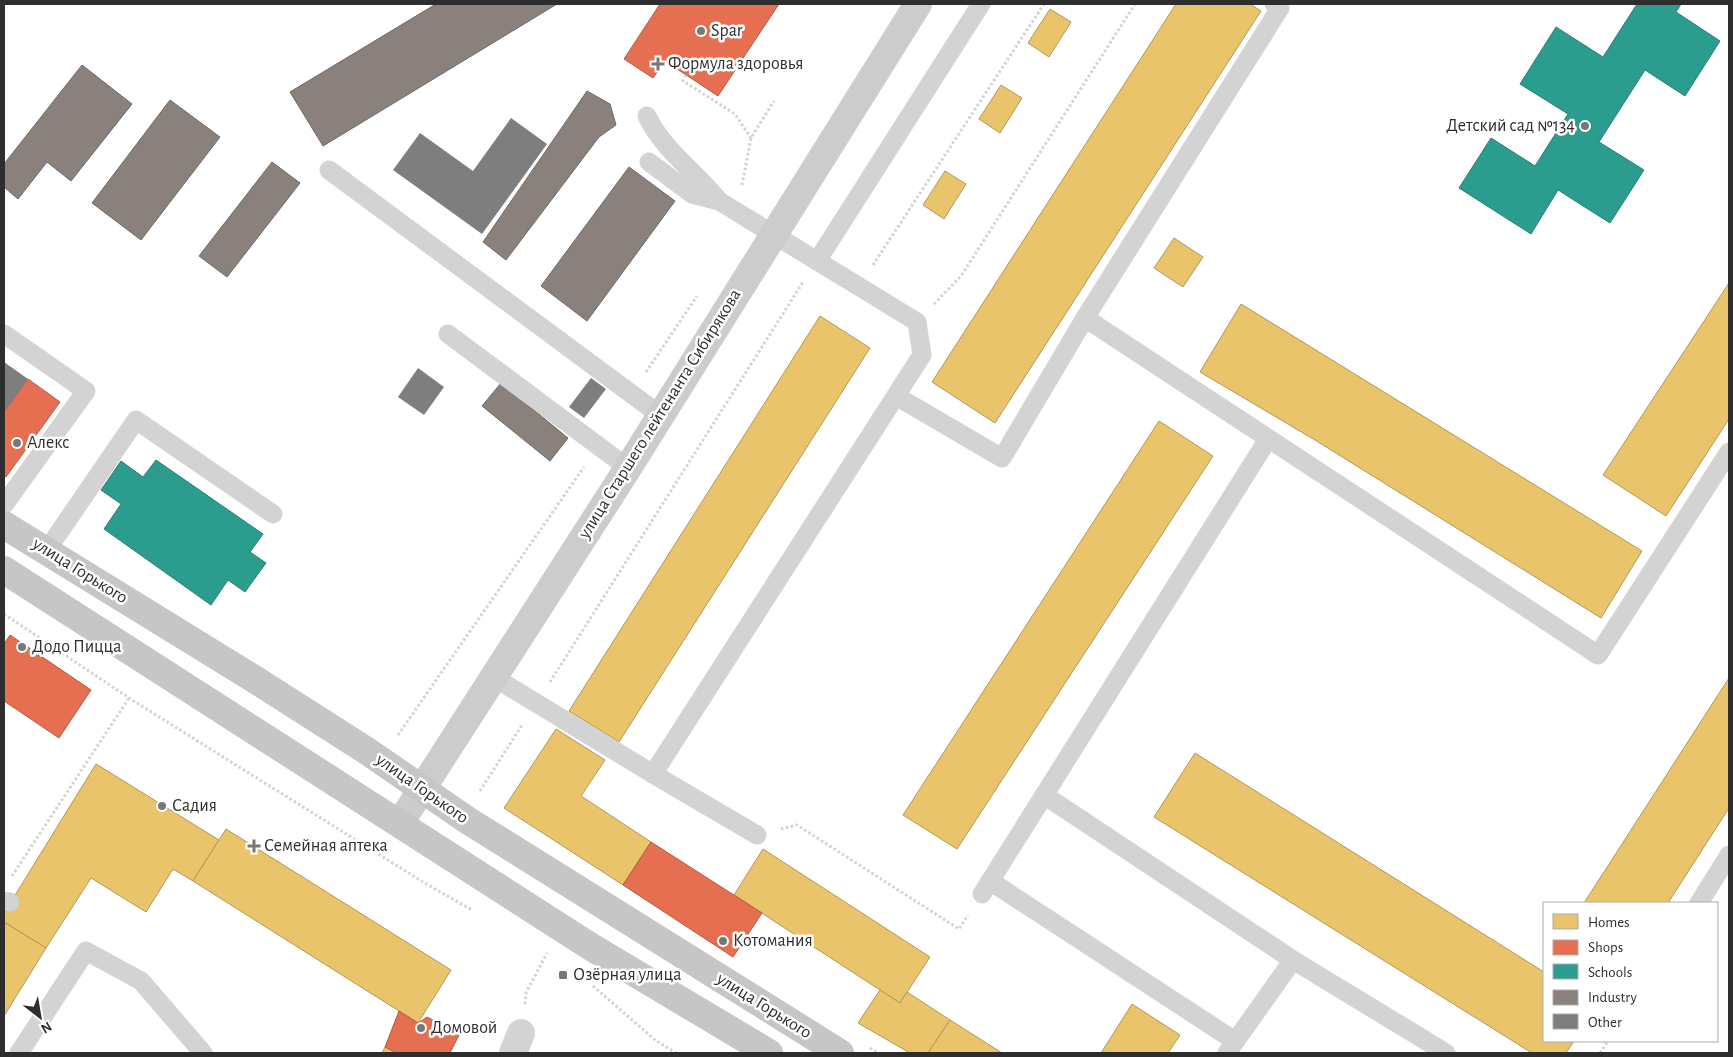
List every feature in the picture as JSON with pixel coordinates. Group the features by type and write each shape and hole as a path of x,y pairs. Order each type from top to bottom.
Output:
{"main road":[{"name":"улица Старшего лейтенанта Сибирякова","path":"400,822 495,678 628,468 772,234 918,4"},
{"name":"улица Горького","path":"4,525 251,676 367,751 421,789 840,1053"},
{"path":"4,570 400,822 588,945 769,1053"}],"lane":[{"path":"817,260 981,4"},
{"path":"896,396 1002,458 1085,318 1280,8 1274,4"},
{"path":"647,116 655,134 704,182 719,201"},
{"path":"649,162 692,194 719,201 917,322 922,355 653,774"},
{"path":"329,170 660,415"},
{"path":"1085,318 1598,655 1729,452"},
{"path":"4,334 86,391 4,505"},
{"path":"448,334 628,468"},
{"path":"47,550 136,420 273,514"},
{"path":"1268,439 986,888 1231,1047 1293,960"},
{"path":"495,678 756,835"},
{"path":"1044,795 1293,960 1446,1053"},
{"path":"1700,902 1729,855"},
{"path":"19,1053 86,951 141,981 203,1053"}],"path":[{"path":"859,287 1044,4"},
{"path":"917,322 961,276 1135,4"},
{"path":"686,75 684,81 735,114 751,138"},
{"path":"747,219 740,195 751,138 774,101"},
{"path":"478,794 817,260"},
{"path":"4,614 129,698 424,882 481,915"},
{"path":"9,880 129,698"},
{"path":"756,835 797,825 959,929 986,888"},
{"path":"539,948 554,958"},
{"path":"517,1043 526,993 547,952"},
{"path":"590,984 655,1040 676,1053"},
{"path":"1600,1053 1607,1042"}],"building: Homes":[{"path":"1176,4 1250,4 1261,11 995,423 932,382"},
{"path":"1050,9 1071,22 1049,57 1028,43"},
{"path":"1001,85 1022,98 1000,133 979,119"},
{"path":"945,171 966,184 944,219 923,205"},
{"path":"1174,238 1203,257 1183,287 1154,268"},
{"path":"1729,283 1729,419 1666,516 1603,475"},
{"path":"1241,304 1642,551 1601,618 1315,440 1200,372"},
{"path":"820,316 870,348 619,742 569,711"},
{"path":"1159,421 1213,456 957,849 903,815"},
{"path":"1729,678 1729,808 1669,902 1585,902"},
{"path":"556,729 605,760 581,796 651,842 623,885 504,808"},
{"path":"1195,753 1543,971 1543,1042 1573,1042 1566,1053 1532,1053 1154,817"},
{"path":"96,764 219,840 193,881 173,869 146,912 91,878 46,948 4,922 4,913"},
{"path":"226,829 451,970 418,1023 193,881"},
{"path":"763,849 930,957 900,1003 734,895"},
{"path":"4,922 46,948 4,1016"},
{"path":"880,990 900,1003 907,992 950,1020 928,1053 910,1053 858,1023"},
{"path":"1132,1004 1180,1035 1168,1053 1101,1053"},
{"path":"950,1020 1002,1053 928,1053"},
{"path":"385,1047 397,1053 382,1053"}],"building: Shops":[{"name":"Spar","path":"660,4 779,4 718,96 665,61 653,78 624,59"},
{"name":"Алекс","path":"28,379 60,402 6,477 4,475 4,412"},
{"path":"10,635 91,690 59,738 4,701 4,644"},
{"path":"651,842 762,913 733,957 623,885"},
{"name":"Домовой","path":"399,1011 418,1023 427,1017 460,1033 450,1053 397,1053 385,1047"}],"building: Schools":[{"name":"Детский сад №134","path":"1637,4 1681,4 1676,12 1720,41 1685,96 1645,70 1599,142 1644,170 1610,223 1558,190 1531,234 1459,188 1491,138 1535,166 1568,114 1520,84 1556,27 1603,57"},
{"path":"156,460 263,534 250,552 266,563 245,592 228,580 211,605 104,529 121,504 101,490 121,461 143,477"}],"building: Industry":[{"path":"436,4 557,4 323,146 290,92"},
{"path":"82,65 132,104 71,181 47,162 18,199 4,187 4,164"},
{"path":"587,91 610,104 616,125 599,137 506,260 483,242"},
{"path":"170,100 220,137 141,240 92,203"},
{"path":"272,162 300,183 227,277 199,256"},
{"path":"629,167 675,201 587,321 541,286"},
{"path":"501,383 568,438 550,461 482,406"}],"building: Other":[{"path":"511,118 547,144 482,234 393,170 420,133 473,171"},
{"path":"4,362 28,379 4,412"},
{"path":"418,368 444,387 424,415 398,397"},
{"path":"591,378 606,389 584,418 569,407"}],"place":[{"name":"Spar","path":"701,31"},
{"name":"Формула здоровья","path":"658,64"},
{"name":"Детский сад №134","path":"1585,126"},
{"name":"Алекс","path":"17,443"},
{"name":"Додо Пицца","path":"22,647"},
{"name":"Садия","path":"162,806"},
{"name":"Семейная аптека","path":"254,846"},
{"name":"Котомания","path":"723,941"},
{"name":"Озёрная улица","path":"563,975"},
{"name":"Домовой","path":"421,1028"}]}
